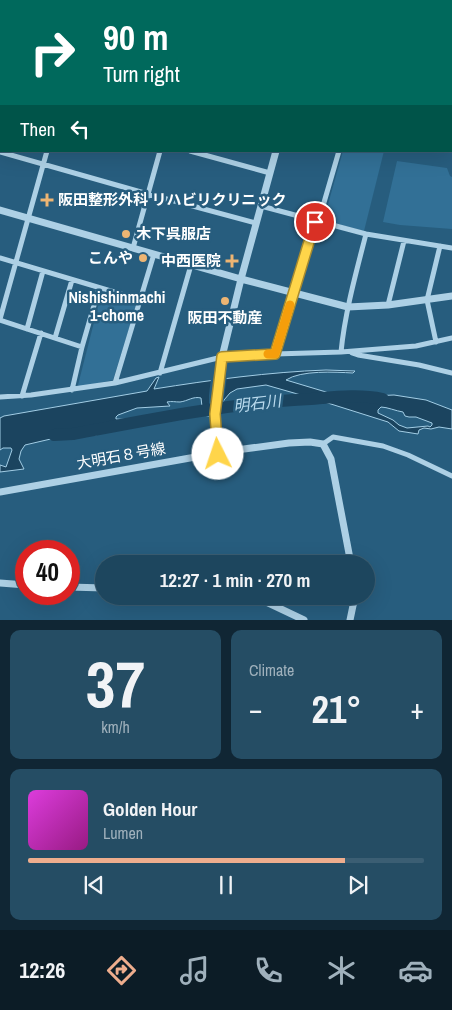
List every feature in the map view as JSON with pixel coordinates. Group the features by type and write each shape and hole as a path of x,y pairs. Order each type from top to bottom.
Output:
{"street":[{"path":"0,152 256,223"},
{"path":"47,152 0,319 82,347"},
{"path":"133,248 160,152"},
{"path":"193,152 270,174"},
{"path":"217,450 215,414 221,360 276,152"},
{"path":"275,354 339,152"},
{"path":"261,206 366,234 452,248"},
{"path":"0,210 241,279 348,307 388,305 452,296"},
{"path":"341,352 348,307 366,234"},
{"path":"388,305 404,241"},
{"path":"436,342 427,300 440,246"},
{"path":"115,383 154,254"},
{"path":"0,258 140,300"},
{"path":"160,372 192,265"},
{"path":"27,329 43,271"},
{"path":"55,338 72,280"},
{"path":"72,390 99,288"},
{"path":"22,396 41,333"},
{"path":"0,397 72,390 115,383 221,360 275,354 348,352 416,346 452,338"},
{"path":"348,352 420,365 452,373"},
{"path":"349,555 331,460 323,444 333,437 383,446 408,455 452,476"},
{"name":"大明石８号線","path":"0,492 217,450 289,443 310,442 323,444"},
{"path":"0,583 15,584"},
{"path":"80,587 95,588"},
{"path":"272,605 304,620"},
{"path":"350,620 353,605"}],"shaded area":[{"path":"343,152 384,152 364,231 326,221 325,215"},
{"path":"397,161 447,168 452,177 452,229 383,222"},
{"path":"105,293 135,302 136,306 113,380 80,387 78,385 101,295"},
{"path":"326,370 355,371 353,373 309,373 286,380 342,399 348,397 394,395 426,400 452,410 452,429 439,427 424,428 419,430 418,434 399,431 388,422 266,385 237,389 230,393 224,400 220,411 214,417 203,415 201,398 180,402 167,402 170,406 137,408 118,415 116,419 139,420 154,424 110,426 96,435 85,431 25,445 19,459 24,469 0,472 0,465 6,467 12,450 11,448 3,448 0,450 0,418 4,416 147,391 156,378 159,377 154,389 240,377","holes":["381,407 403,412 405,416 416,417 432,423 432,425 430,427 407,428 378,413"]}],"pier":[{"path":"227,376 222,412 219,418 215,420 209,419 211,378"}],"waterway":[{"name":"明石川","path":"54,435 73,434 192,412 251,404 347,396 383,399"}],"slow traffic":[{"path":"268,354 275,354 290,305"}],"place":[{"name":"阪田整形外科 リハビリクリニック","path":"47,200"},
{"name":"木下呉服店","path":"126,234"},
{"name":"こんや","path":"143,258"},
{"name":"中西医院","path":"232,261"},
{"name":"阪田不動産","path":"225,301"}],"district":[{"name":"Nishishinmachi 1-chome","path":"117,306"}],"route":[{"path":"218,454 215,414 222,357 275,354 315,222"}]}
